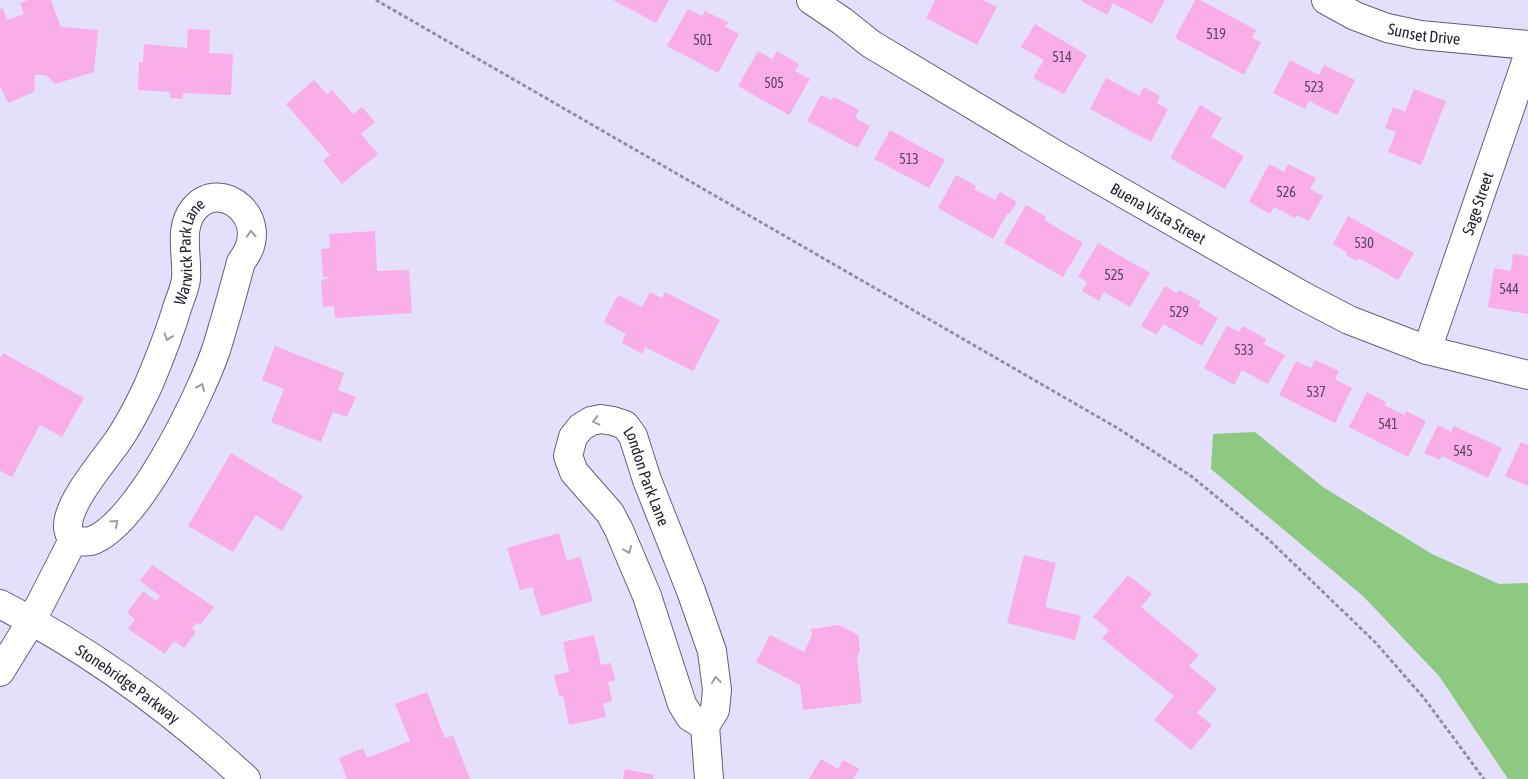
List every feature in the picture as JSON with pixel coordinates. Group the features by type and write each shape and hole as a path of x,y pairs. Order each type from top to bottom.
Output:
{"street":[{"name":"Buena Vista Street","path":"811,0 871,44 1058,156 1302,296 1349,320 1428,350 1528,375"},
{"name":"Sunset Drive","path":"1326,0 1355,16 1387,28 1420,35 1528,45"},
{"name":"Sage Street","path":"1428,350 1528,56"},
{"name":"Warwick Park Lane","path":"217,198 233,201 239,205 247,216 252,229 252,243 241,262 216,351 199,392 158,470 132,505 119,520 98,537 90,541 72,542 68,526 72,510 89,480 124,430 144,395 161,357 186,280 185,239 187,226 193,210 208,199 217,198"},
{"name":"London Park Lane","path":"705,726 690,717 682,704 647,596 619,530 610,513 574,472 570,464 568,456 572,436 591,421 601,419 625,425 633,436 647,480 691,591 712,651 717,690 715,710 705,726 709,779"},
{"path":"0,672 32,620 72,542"},
{"name":"Stonebridge Parkway","path":"0,604 32,620 94,658 210,745 246,779"}],"path":[{"path":"376,0 1119,429 1191,476 1267,538 1375,642 1424,698 1484,779"}],"green space":[{"path":"1255,432 1323,487 1432,554 1499,584 1528,583 1528,779 1508,779 1439,676 1363,596 1211,469 1213,434"}],"building":[{"path":"28,0 51,0 61,27 98,30 94,72 55,84 46,75 35,75 34,92 8,103 0,86 0,9 3,8 7,20 24,14 20,3"},
{"path":"613,0 669,0 656,23"},
{"path":"935,0 983,0 997,7 977,45 926,18"},
{"path":"1082,0 1165,0 1152,24 1113,3 1107,15"},
{"path":"1195,0 1200,0 1256,30 1252,38 1261,42 1244,75 1175,38"},
{"path":"688,9 702,16 705,11 729,23 724,26 739,34 718,73 667,46"},
{"path":"1035,24 1087,55 1064,94 1033,78 1044,60 1021,47"},
{"path":"188,29 210,30 209,53 233,54 231,95 183,93 182,99 170,98 170,92 138,90 139,62 143,62 144,44 187,48"},
{"path":"758,51 772,59 777,51 799,64 795,71 810,79 789,115 738,86"},
{"path":"1290,60 1319,75 1324,65 1355,80 1337,115 1309,101 1305,109 1273,93"},
{"path":"1106,78 1139,96 1144,87 1160,96 1157,103 1168,109 1151,142 1090,109"},
{"path":"314,80 327,94 332,90 353,114 362,107 375,122 361,134 378,154 342,184 323,161 330,155 286,104"},
{"path":"1414,89 1446,101 1421,165 1388,152 1396,132 1385,128 1393,107 1405,112"},
{"path":"821,95 831,100 834,97 859,110 855,118 870,126 858,148 807,121"},
{"path":"1200,105 1222,118 1211,137 1244,156 1225,189 1170,158"},
{"path":"890,130 945,160 929,188 874,159"},
{"path":"1269,164 1284,172 1288,164 1316,178 1310,189 1323,196 1309,221 1297,215 1295,218 1274,207 1270,214 1249,202"},
{"path":"956,175 976,186 974,189 995,200 1000,192 1017,202 1010,213 1007,214 993,239 938,208"},
{"path":"1026,205 1046,217 1044,220 1083,243 1063,277 1004,243"},
{"path":"1348,216 1414,253 1398,280 1359,258 1357,261 1346,255 1347,252 1333,244"},
{"path":"375,231 377,271 409,270 412,313 335,318 334,306 323,307 321,280 328,277 323,277 321,249 330,248 329,234"},
{"path":"1098,243 1150,273 1130,307 1104,292 1099,301 1082,291 1087,282 1078,277"},
{"path":"1513,254 1528,256 1528,314 1488,307 1494,268 1511,271"},
{"path":"1165,286 1177,293 1179,290 1201,302 1198,306 1218,318 1202,346 1163,324 1157,335 1141,326"},
{"path":"650,292 662,298 665,292 720,320 693,371 645,347 642,354 622,343 626,334 604,322 618,295 642,307"},
{"path":"1227,326 1239,332 1243,326 1266,339 1264,344 1285,355 1268,384 1242,370 1234,385 1204,368"},
{"path":"275,346 344,373 338,390 356,397 347,417 333,412 321,442 271,422 284,389 262,380"},
{"path":"3,353 84,398 62,437 40,425 12,477 0,471 0,358"},
{"path":"1315,360 1339,371 1335,379 1352,388 1335,423 1279,395 1296,361 1311,368"},
{"path":"1367,392 1386,402 1384,405 1404,415 1406,411 1426,421 1408,457 1349,427"},
{"path":"1438,425 1451,432 1454,426 1502,448 1488,478 1442,456 1440,460 1424,453"},
{"path":"1521,442 1528,445 1528,486 1505,476"},
{"path":"231,453 303,496 282,531 256,515 233,552 188,526"},
{"path":"559,533 567,561 580,557 593,601 541,616 532,587 520,590 507,548"},
{"path":"1024,555 1056,563 1045,607 1081,616 1075,640 1007,623"},
{"path":"152,565 214,607 201,624 196,623 192,628 196,632 184,648 174,641 165,654 128,629 135,619 127,613 143,591 156,601 160,596 140,581"},
{"path":"1128,575 1152,594 1141,607 1199,655 1189,666 1217,689 1197,713 1212,725 1191,750 1154,720 1174,696 1102,638 1109,630 1093,617"},
{"path":"839,625 858,635 860,651 857,657 862,703 803,710 800,685 756,662 770,635 804,652 812,635 811,629"},
{"path":"594,635 601,665 611,663 615,680 608,682 612,701 603,704 606,717 569,725 563,695 559,696 554,675 569,672 563,642"},
{"path":"427,692 445,738 453,735 470,779 347,779 339,758 363,748 367,758 410,741 395,704"},
{"path":"821,759 838,769 843,760 859,769 853,779 809,779"},
{"path":"625,769 654,775 653,779 623,779"}]}
